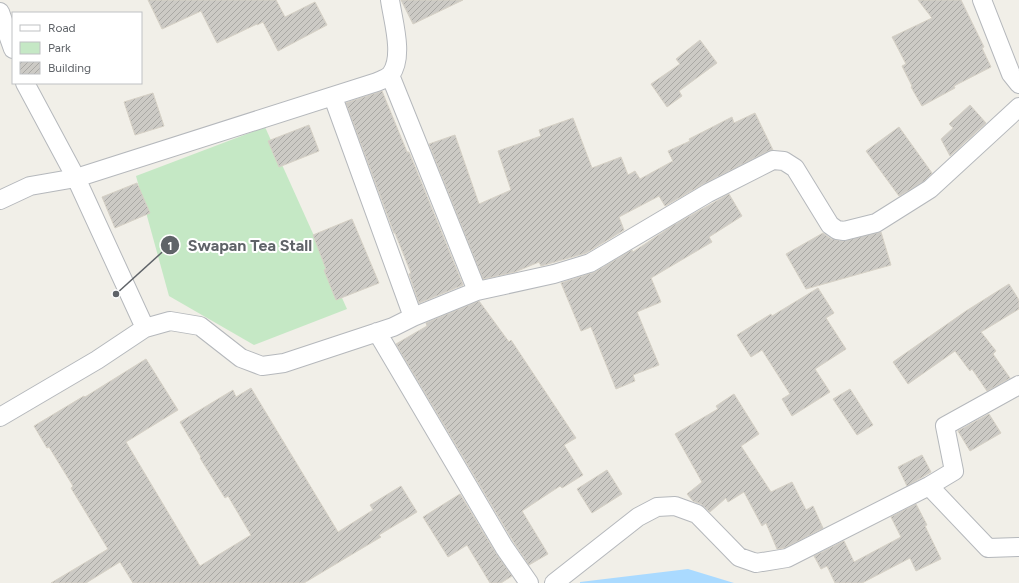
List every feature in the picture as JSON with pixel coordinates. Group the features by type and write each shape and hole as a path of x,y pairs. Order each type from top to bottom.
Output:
{"street":[{"path":"0,200 30,186 76,178 377,82 390,75 396,63 397,45 390,0"},
{"path":"982,0 1011,74 1019,84"},
{"path":"0,12 12,46"},
{"path":"390,75 477,291"},
{"path":"26,84 76,178 145,328"},
{"path":"333,97 412,317"},
{"path":"0,417 98,360 145,328 170,321 200,326 241,358 262,366 284,363 393,327 412,317 477,291 554,274 590,263 708,193 773,160 784,161 795,168 830,225 837,230 844,231 876,223 930,189 1019,107"},
{"path":"377,332 504,547 530,583"},
{"path":"554,583 638,517 657,507 675,506 698,514 738,557 756,563 787,558 929,486 954,471 945,426 1019,385"},
{"path":"929,486 988,548 1019,547"}],"green space":[{"path":"265,127 347,309 254,345 169,296 136,176"}],"water":[{"path":"688,569 734,583 580,583 580,582"}],"building":[{"path":"148,0 276,0 285,17 315,2 327,25 278,51 263,22 217,43 201,11 162,29"},
{"path":"401,0 463,0 413,24"},
{"path":"918,0 961,0 984,47 982,48 991,67 954,86 955,88 922,106 911,87 912,86 902,66 906,64 892,37 932,18"},
{"path":"700,40 717,63 679,91 682,96 667,107 651,84 680,64 676,59"},
{"path":"382,91 407,152 409,152 463,285 419,303 409,274 411,273 394,233 346,103"},
{"path":"153,93 164,126 135,135 124,102"},
{"path":"970,105 986,123 950,156 941,139 953,128 949,124"},
{"path":"755,113 773,150 768,151 703,184 665,206 659,196 619,217 624,230 586,253 541,266 539,262 515,272 483,279 429,144 455,135 479,204 511,190 498,151 541,136 539,130 573,118 592,168 621,157 628,175 635,171 640,179 673,161 668,151 690,141 689,139 732,117 734,123"},
{"path":"309,125 319,151 279,167 268,141"},
{"path":"899,127 932,173 924,181 899,196 866,151"},
{"path":"137,183 150,213 115,228 102,197"},
{"path":"729,194 742,216 709,237 712,242 651,278 661,302 637,312 659,365 633,375 635,381 616,389 591,327 581,331 561,283 595,272 632,250 633,252 672,226"},
{"path":"352,219 379,283 336,300 324,270 326,269 313,235"},
{"path":"881,232 891,265 806,289 786,254 823,233 831,239 843,241"},
{"path":"1009,284 1019,300 1019,309 981,332 996,351 993,354 1010,378 987,391 972,369 970,371 955,351 908,384 893,362 966,311"},
{"path":"818,288 834,313 826,318 846,349 815,369 830,392 792,416 782,399 790,394 762,350 751,357 737,335"},
{"path":"479,301 509,342 511,340 576,438 564,445 583,475 562,488 560,486 522,511 548,554 529,565 513,541 396,344 427,326 426,323"},
{"path":"146,359 178,410 126,442 200,566 251,535 228,496 225,498 180,422 233,390 236,397 251,388 338,532 373,510 370,505 401,486 417,512 379,535 381,537 304,583 133,583 120,562 86,583 51,583 108,549 71,488 73,486 34,426 84,396 85,397"},
{"path":"850,389 873,425 857,435 833,399"},
{"path":"734,394 759,434 741,446 771,492 792,482 806,510 813,506 823,528 784,548 777,549 766,523 762,526 744,492 728,502 726,498 710,512 701,504 693,501 687,494 702,482 675,434 718,409 716,406"},
{"path":"989,414 1001,433 970,451 958,431"},
{"path":"922,455 931,472 907,486 898,467"},
{"path":"607,470 622,494 592,513 577,489"},
{"path":"460,494 495,552 512,576 501,583 490,583 467,545 448,557 423,517"},
{"path":"916,504 927,525 925,526 941,559 916,571 910,558 862,583 835,583 827,566 821,569 814,556 844,541 854,562 901,537 891,517"}],"place":[{"name":"Swapan Tea Stall","path":"116,294"}]}
